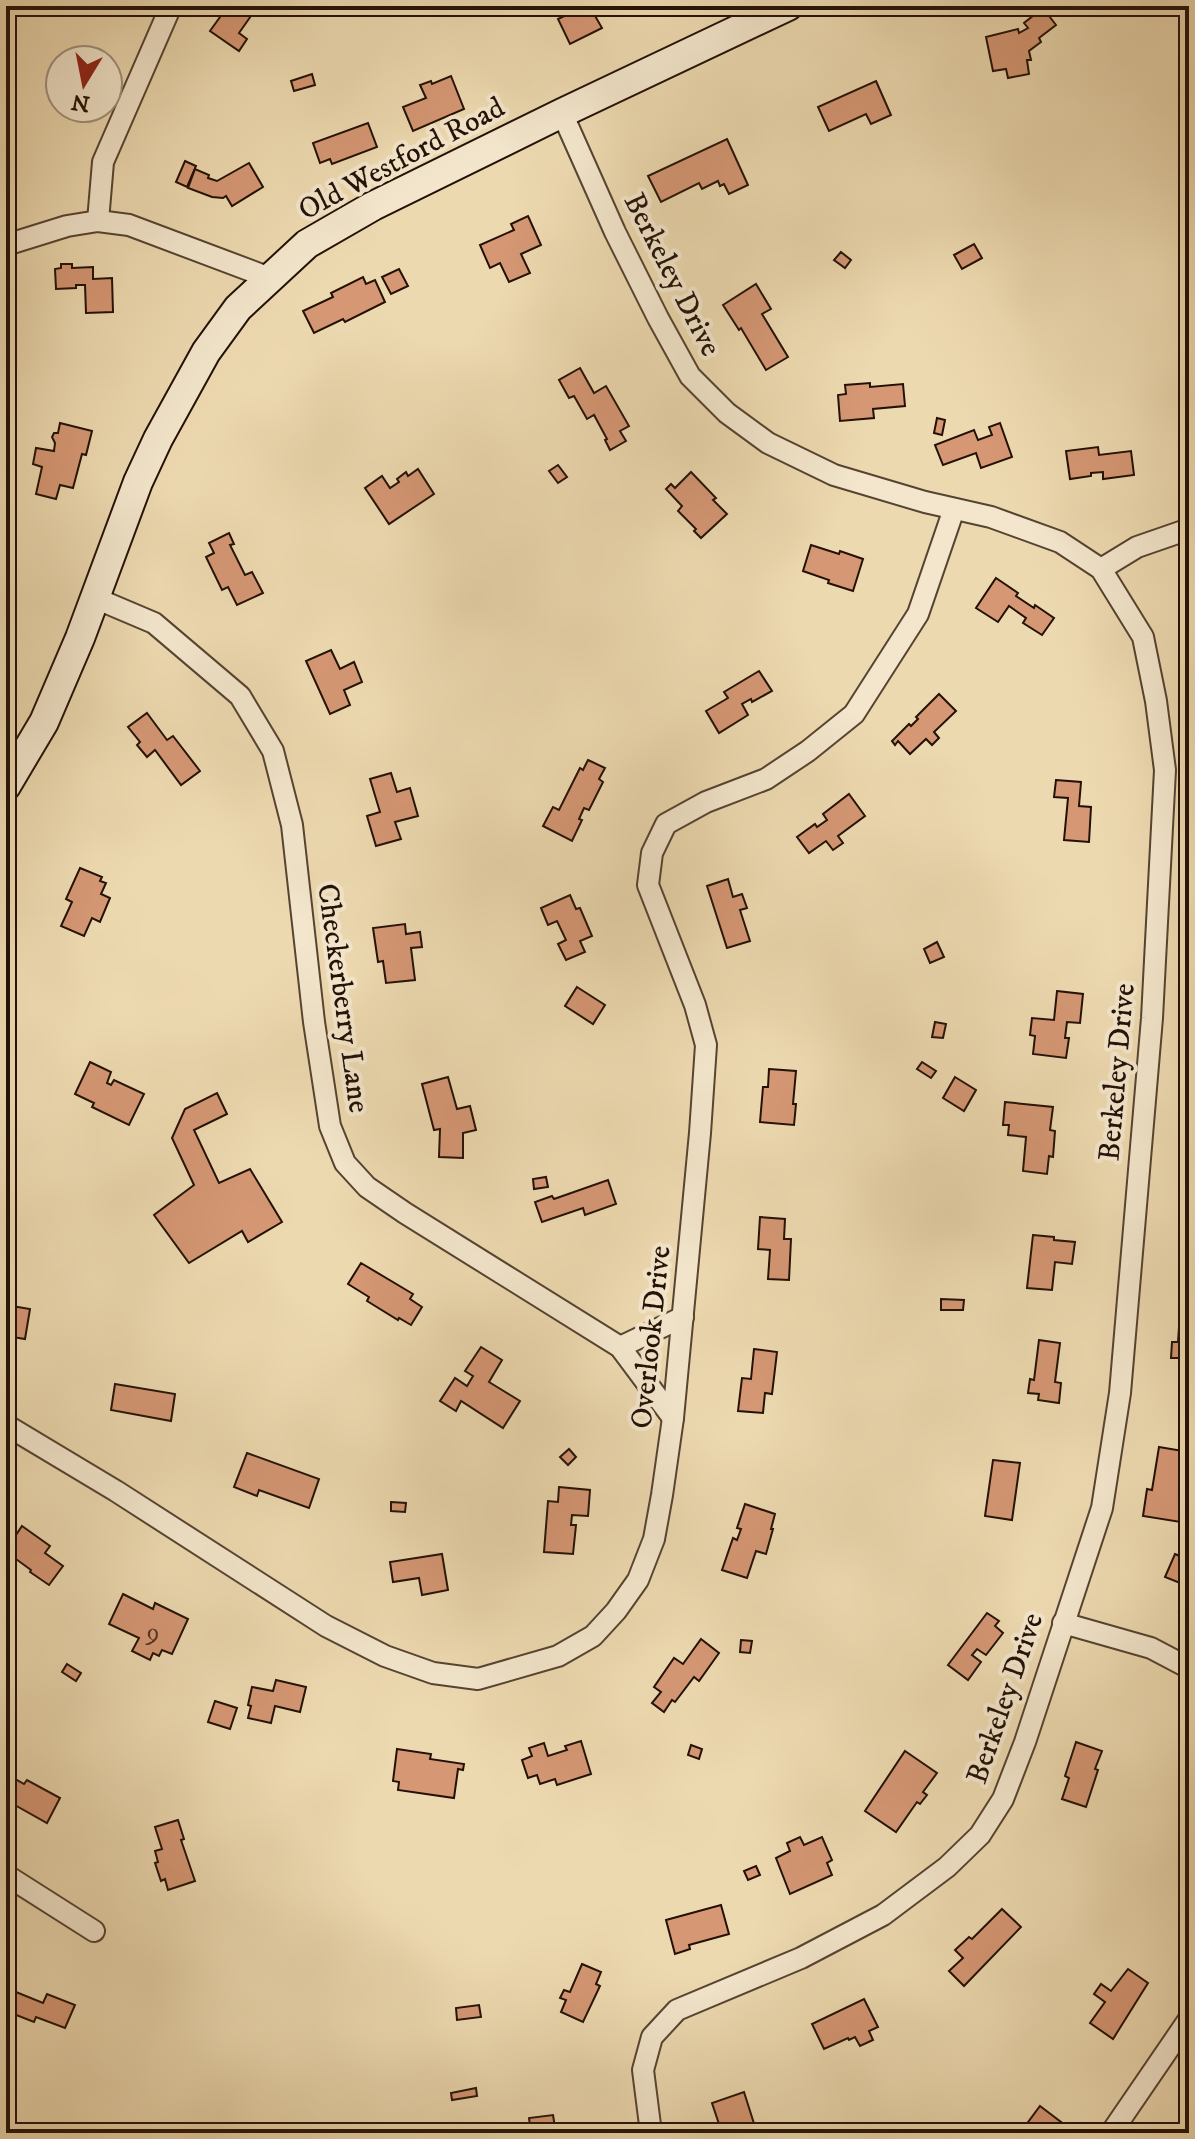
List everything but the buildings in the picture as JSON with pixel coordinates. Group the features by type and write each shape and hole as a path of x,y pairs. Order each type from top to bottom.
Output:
{"main road":[{"name":"Old Westford Road","path":"6,786 44,722 138,482 178,400 206,352 238,308 307,244 373,206 788,6"}],"street":[{"path":"98,221 103,162 171,6"},
{"name":"Berkeley Drive","path":"562,113 615,232 658,318 690,376 727,413 768,443 834,475 991,517 1060,542 1101,569 1143,637 1165,770 1152,1018 1120,1393 1102,1508 1025,1742 1003,1799 980,1835 947,1867 883,1915 801,1958 677,2010 652,2037 643,2070 651,2133"},
{"path":"6,245 67,226 98,221 129,225 270,278"},
{"name":"Overlook Drive","path":"6,1425 116,1491 326,1626 385,1656 433,1673 478,1679 558,1656 593,1636 638,1580 654,1539 673,1418 706,1045 669,933 648,885 652,853 666,824 706,802 766,779 808,751 854,714 918,614 954,509"},
{"path":"1101,569 1137,547 1189,529"},
{"name":"Checkerberry Lane","path":"95,598 154,623 240,696 273,751 292,825 314,1022 330,1126 345,1163 367,1187 405,1213 620,1347 673,1418"},
{"path":"620,1347 683,1317"},
{"path":"1063,1623 1151,1648 1189,1668"},
{"path":"6,1875 94,1931"},
{"path":"1111,2133 1189,2019"}]}
